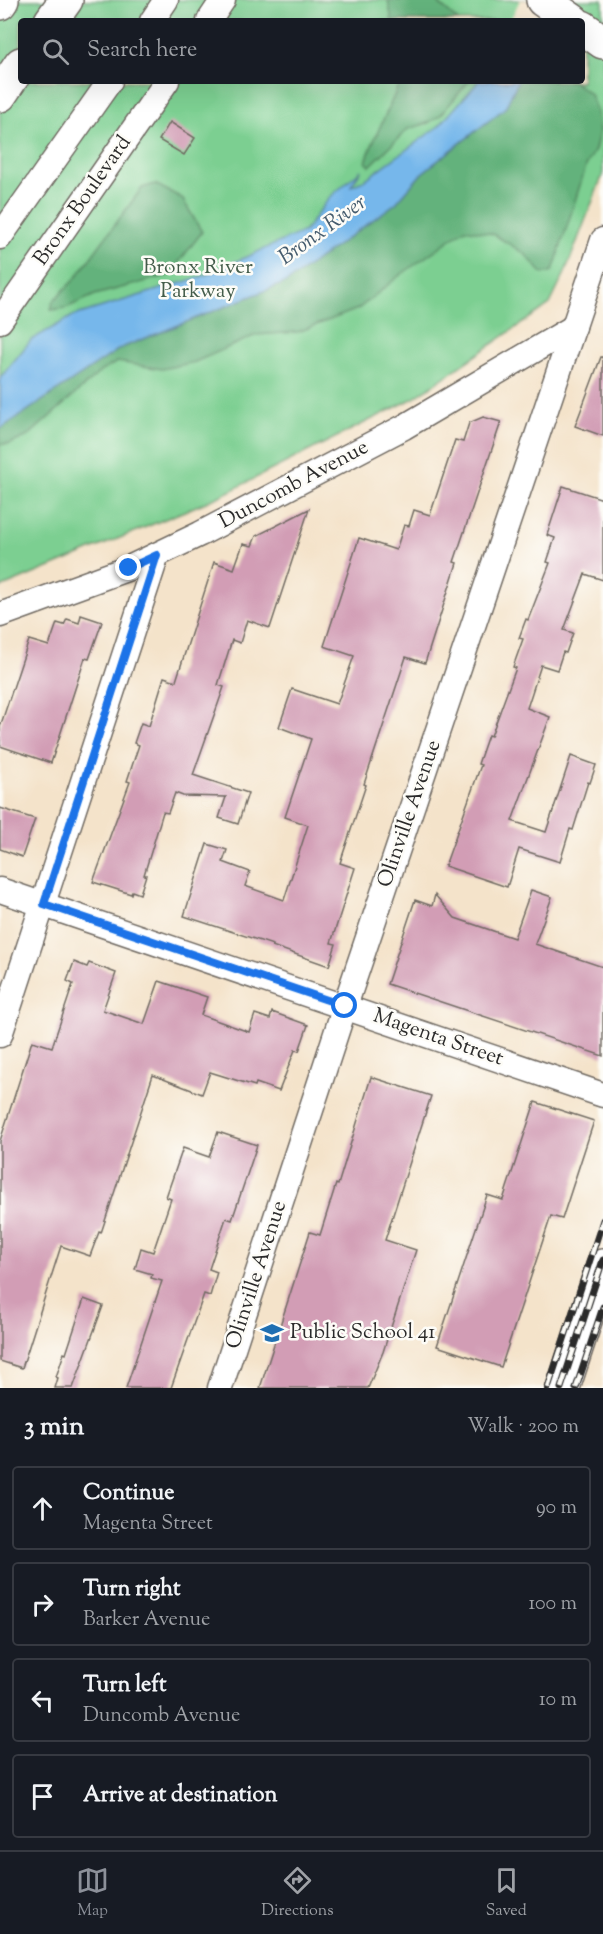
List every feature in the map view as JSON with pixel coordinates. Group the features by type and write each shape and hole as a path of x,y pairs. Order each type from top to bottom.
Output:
{"main road":[{"path":"53,18 66,0"},
{"path":"543,0 569,18"},
{"path":"0,94 18,68"},
{"path":"563,1388 603,1266"}],"street":[{"path":"154,18 166,0"},
{"path":"210,18 223,0"},
{"path":"0,237 108,84"},
{"name":"Bronx Boulevard","path":"0,321 165,84"},
{"name":"Olinville Avenue","path":"220,1388 345,1006 603,240"},
{"name":"Duncomb Avenue","path":"0,615 100,580 157,555 404,427 574,327"},
{"path":"0,1035 157,555"},
{"name":"Magenta Street","path":"0,890 603,1095"}],"green space":[{"name":"Bronx River Parkway","path":"0,0 603,0 603,174 565,273 550,304 414,398 218,497 0,588"},
{"path":"388,0 435,0 455,18 391,18"},
{"path":"398,84 467,84 440,116 428,123 408,129 370,166 366,162"},
{"path":"517,84 577,84 590,94 597,113 599,132 595,150 586,166 553,271 543,274 524,253 493,234 465,229 399,276 358,309 298,332 256,335 195,362 162,369 117,362 101,371 28,436 10,444 0,444 0,429 121,348 287,282 396,203 422,173 505,108"},
{"path":"155,184 182,198 202,232 169,275 95,295 66,308 51,310 53,301 75,279 142,188"}],"water":[{"name":"Bronx River","path":"476,84 517,84 505,108 422,173 396,203 287,282 121,348 0,429 0,378 31,340 73,316 203,276 305,231 329,198 361,170 351,186 363,181 439,126"}],"pier":[{"path":"520,0 573,0 561,18 511,18"}],"building":[{"path":"170,122 195,138 184,155 159,140"},
{"path":"601,357 603,357 603,436 575,426"},
{"path":"483,417 501,422 454,562 457,563 425,663 406,657 364,784 366,785 340,863 355,868 331,943 336,944 329,966 184,916 207,844 227,850 223,862 250,872 245,886 284,900 308,825 285,817 311,739 279,727 292,689 337,704 354,656 324,646 359,538 396,550 404,525 409,526 414,510 430,515 455,440 463,442 469,423"},
{"path":"563,486 603,499 603,580 585,574 564,630 573,633 566,653 563,652 557,670 541,665 527,708 550,717 512,821 546,832 571,756 596,765 590,783 588,782 573,830 570,829 560,862 519,849 507,887 445,866 481,765 478,764 488,735 491,736 516,668 513,667 523,639 519,638 550,563 547,562 555,538 547,535"},
{"path":"309,509 270,628 247,620 240,643 232,640 218,685 224,687 193,775 248,793 238,824 219,818 226,797 183,796 175,793 168,813 163,812 140,894 132,891 131,894 93,882 130,782 127,781 139,745 134,743 141,723 149,726 164,677 176,681 214,562 234,569 243,544 252,546 256,536"},
{"path":"81,615 102,622 89,659 85,658 51,763 0,746 0,727 29,640 49,646 57,623 64,625 67,619 79,623"},
{"path":"0,808 35,819 22,857 0,849"},
{"path":"531,890 552,897 535,944 603,967 603,1056 387,984 415,900 432,906 435,895 455,918 514,938"},
{"path":"74,962 87,967 89,963 116,973 103,1010 144,1024 159,981 207,997 201,1015 249,1032 255,1014 270,1019 272,1012 308,1025 299,1051 295,1050 279,1091 210,1072 202,1094 153,1075 101,1233 99,1232 90,1256 61,1246 22,1368 0,1361 0,1141 32,1041 52,1047 73,984 67,981"},
{"path":"371,1077 431,1096 385,1240 416,1250 383,1352 368,1388 260,1388 310,1232 320,1235"},
{"path":"535,1102 594,1121 562,1219 551,1216 501,1367 437,1346 487,1195 503,1200"},
{"path":"218,1132 257,1145 232,1220 226,1218 209,1269 217,1272 210,1296 204,1294 171,1388 126,1388 162,1281 151,1278 152,1274 135,1269 141,1248 153,1252 171,1199 166,1197 183,1148 209,1157"},
{"path":"84,1299 103,1306 73,1388 55,1388 58,1378 56,1377"}],"railway":[{"path":"548,1388 603,1220"},
{"path":"561,1388 603,1260"},
{"path":"576,1388 603,1307"}],"place":[{"name":"Public School 41","path":"272,1333"}],"route":[{"path":"129,568 157,555 44,904 345,1006"}]}
